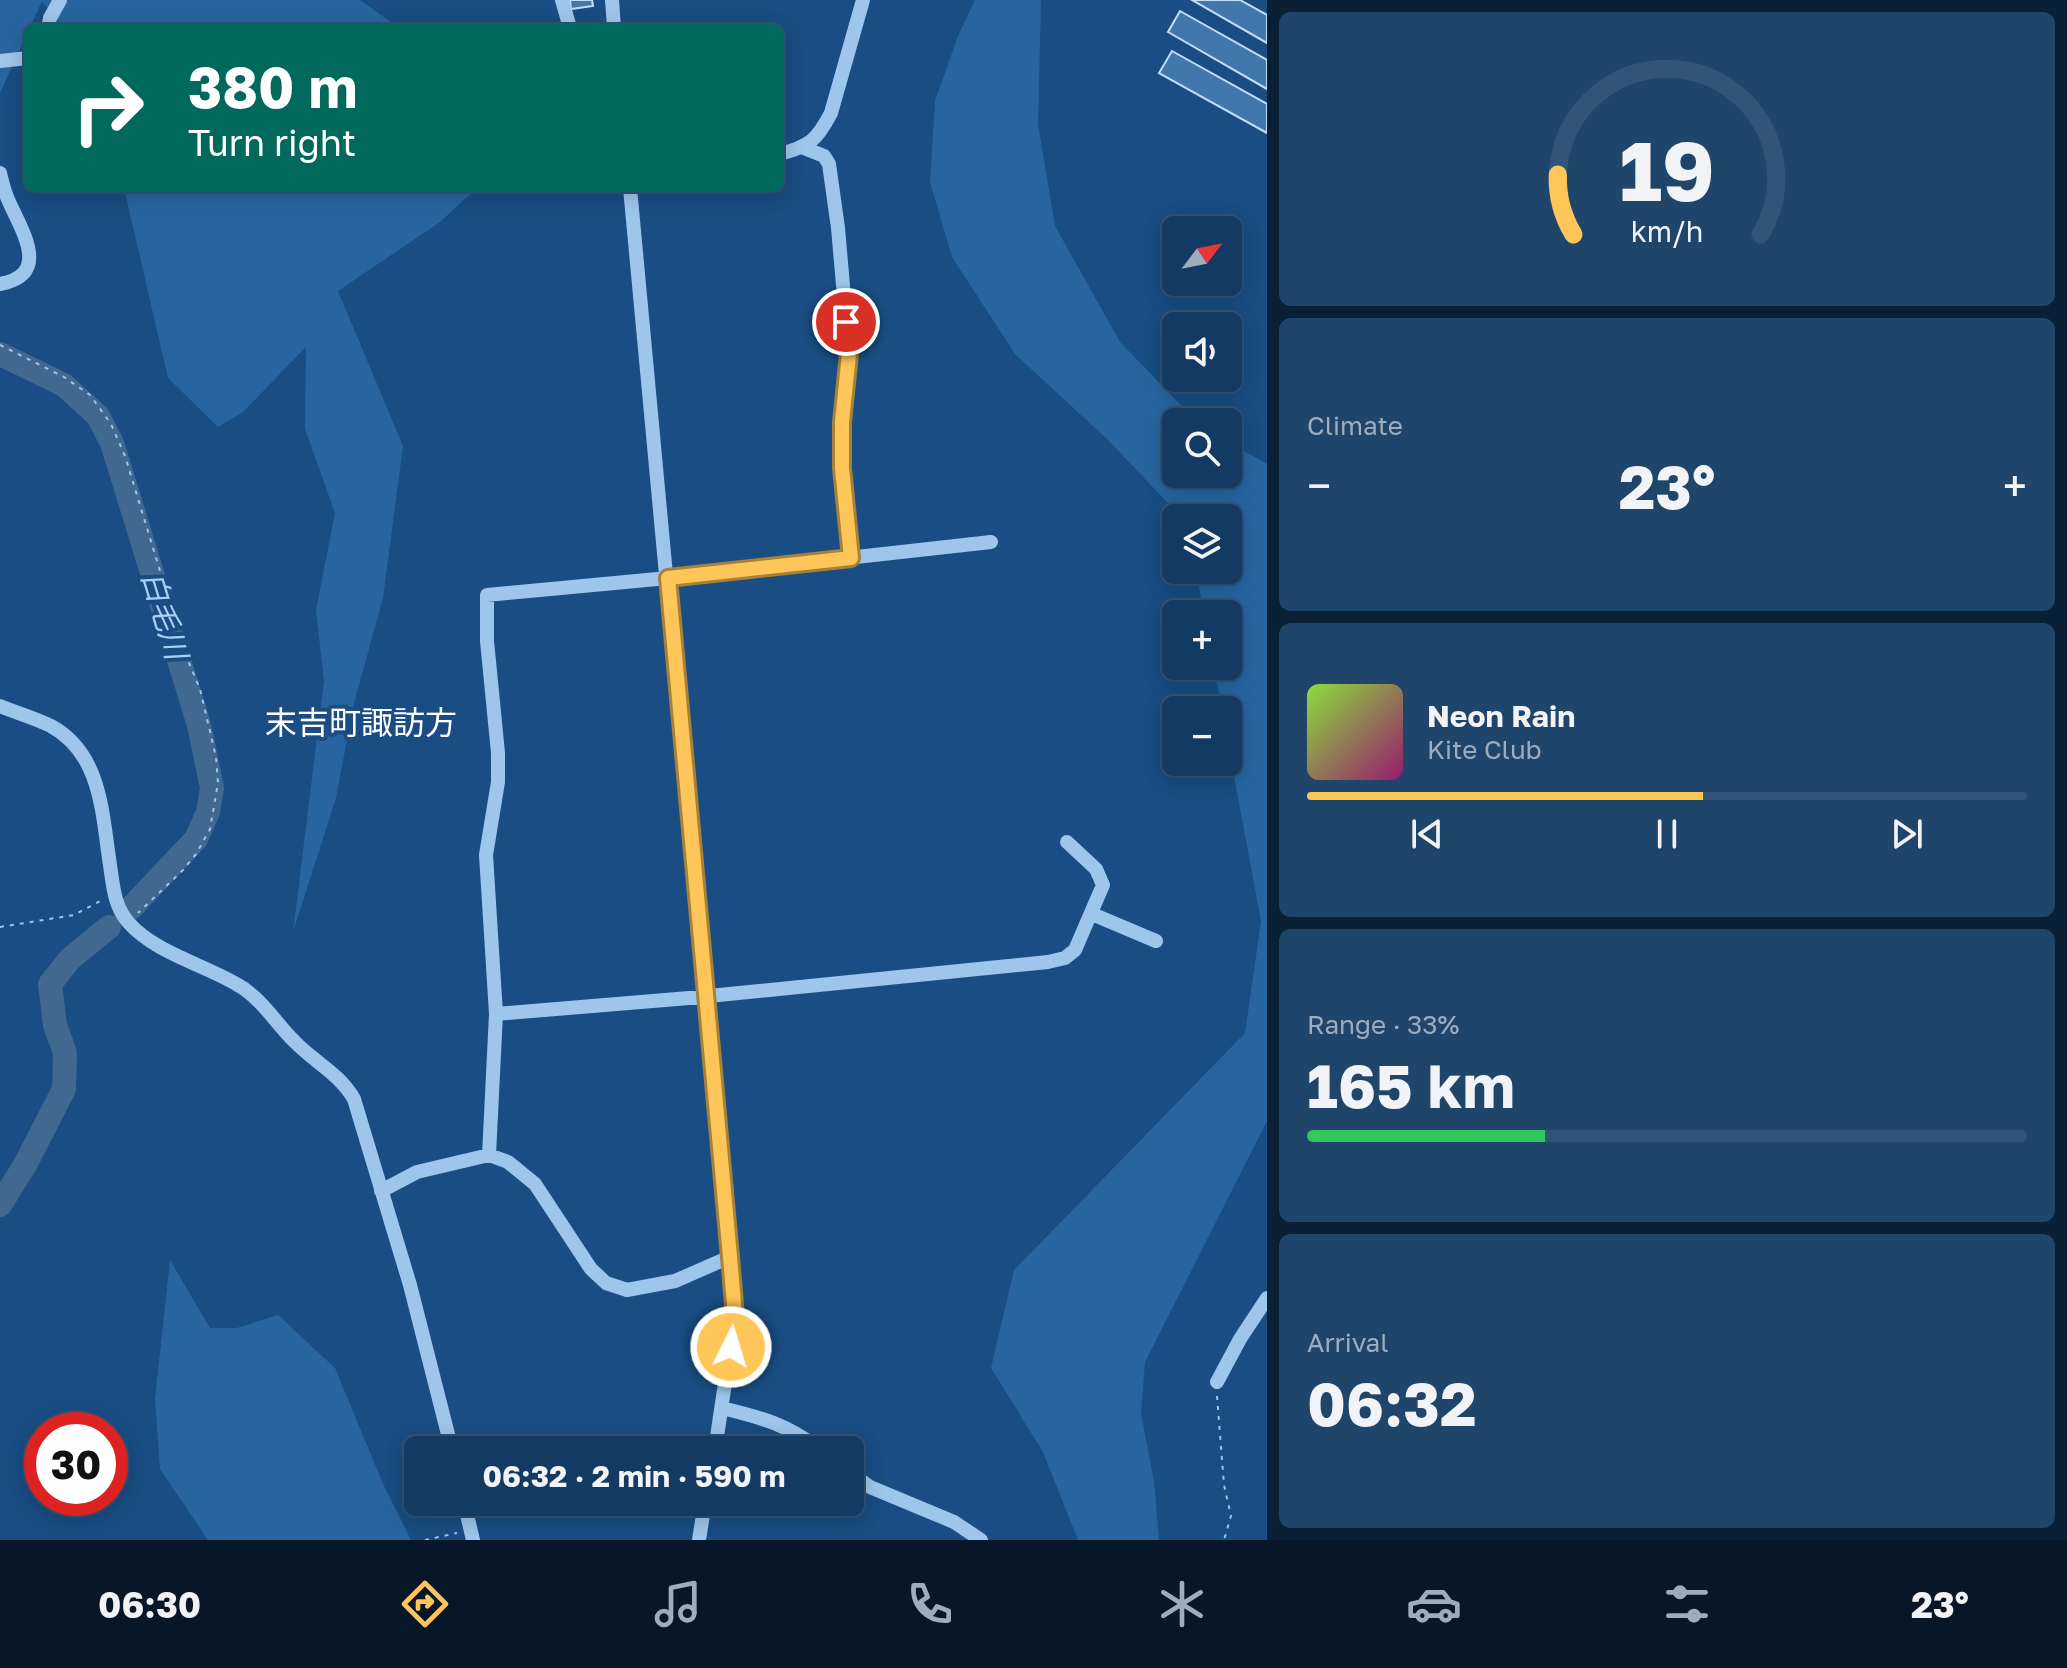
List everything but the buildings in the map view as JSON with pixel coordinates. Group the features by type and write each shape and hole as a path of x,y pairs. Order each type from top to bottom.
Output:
{"street":[{"path":"49,24 60,0"},
{"path":"562,0 569,24"},
{"path":"612,0 614,24"},
{"path":"784,153 804,148 822,129 831,113 863,0"},
{"path":"0,61 24,58"},
{"path":"804,148 824,156 829,164 838,228 849,354 842,422 842,468 851,558"},
{"path":"0,173 6,196 23,229 29,253 27,268 18,279 0,284"},
{"path":"630,192 735,1316 717,1436"},
{"path":"489,1155 496,1014 486,855 498,782 498,753 487,641 487,595 991,542"},
{"path":"0,706 51,727 86,757 95,777 102,809 114,894 128,922 151,942 243,987 313,1058 344,1082 354,1099 417,1312 448,1436"},
{"path":"496,1014 706,996 1065,958 1075,950 1103,885 1096,869 1067,842"},
{"path":"1092,914 1156,941"},
{"path":"381,1191 417,1172 489,1155 508,1162 535,1184 591,1269 606,1283 627,1290 675,1281 730,1257"},
{"path":"1217,1382 1267,1298"},
{"path":"722,1408 774,1421 798,1436"},
{"path":"864,1482 954,1522 981,1540"},
{"path":"467,1516 472,1536"},
{"path":"699,1540 703,1516"}],"path":[{"path":"0,345 64,377 90,395 111,424 125,456 186,656 200,689 213,743 218,783 210,829 183,870 128,922"},
{"path":"0,927 74,915 114,894"},
{"path":"1217,1382 1224,1485 1231,1516 1224,1540"},
{"path":"425,1540 472,1536"}],"shaded area":[{"path":"0,0 360,0 393,24 60,24 42,1 32,24 24,24 24,40 0,93"},
{"path":"975,0 1041,0 1038,125 1055,226 1120,342 1162,386 1162,392 1168,392 1184,408 1162,408 1162,488 1242,488 1242,450 1267,464 1267,1121 1145,1362 1141,1413 1154,1481 1159,1540 1078,1540 1043,1452 991,1368 1014,1270 1245,1033 1261,921 1234,776 1242,776 1242,696 1219,696 1217,680 1242,680 1242,600 1201,600 1199,584 1242,584 1242,504 1169,504 1108,440 1015,354 952,257 930,182 935,101 958,36"},
{"path":"125,192 473,192 440,222 338,291 403,446 383,598 354,703 336,798 293,932 324,681 316,610 335,513 305,429 306,347 243,412 218,427 168,378"},
{"path":"170,1260 210,1328 237,1328 278,1315 335,1368 383,1484 411,1540 208,1540 160,1469 155,1399"}],"waterway":[{"name":"白毛川","path":"0,354 64,385 98,416 112,443 199,725 212,788 208,812 196,839 131,908"},
{"name":"白毛川","path":"0,1205 25,1165 64,1089 65,1053 55,1025 50,984 70,959 109,927"}],"district":[{"name":"末吉町諏訪方","path":"361,722"}],"route":[{"path":"731,1347 735,1316 668,578 851,558 842,468 842,422 849,354 846,322"}]}
